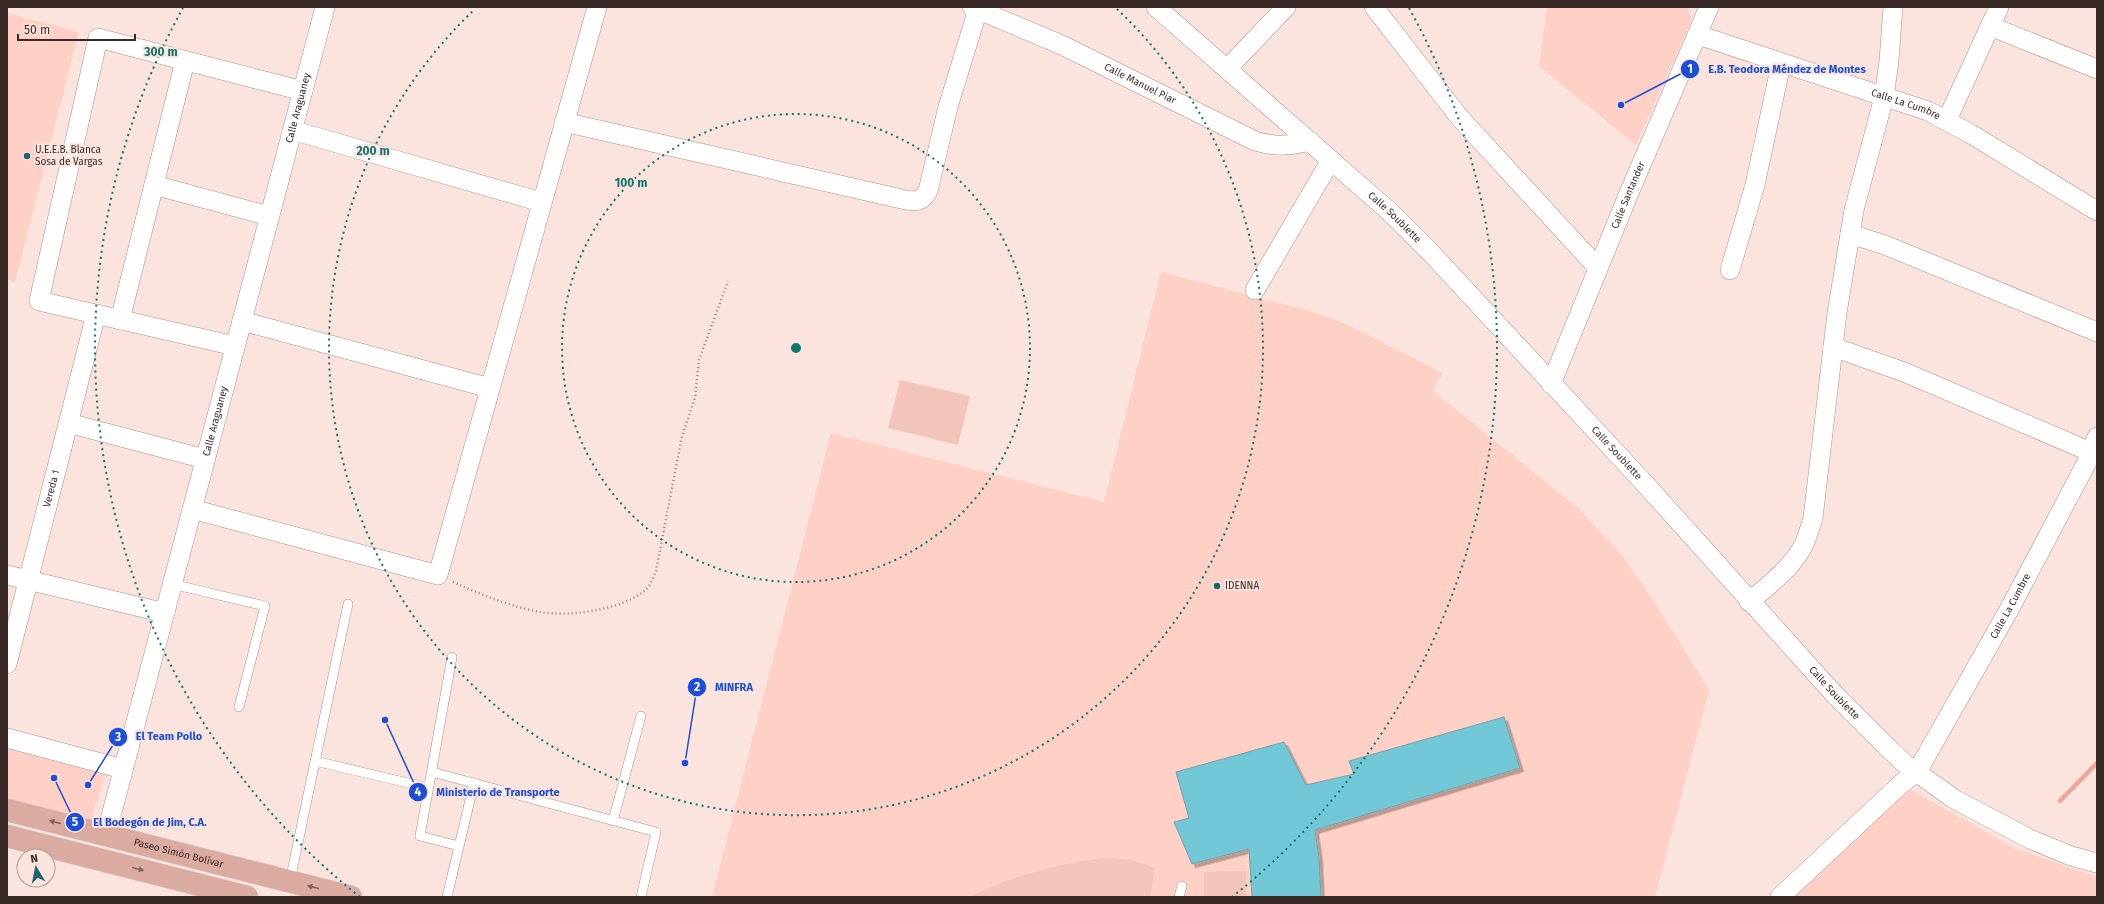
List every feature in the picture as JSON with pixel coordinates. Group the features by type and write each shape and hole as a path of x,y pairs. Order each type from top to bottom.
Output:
{"main road":[{"name":"Paseo Simón Bolívar","path":"7,810 351,897"},
{"path":"100,860 106,835"},
{"path":"7,836 247,897"}],"street":[{"name":"Calle Araguaney","path":"106,835 325,7"},
{"path":"192,509 438,575 596,7"},
{"name":"Calle Soublette","path":"1156,7 1390,212 1433,255 1646,486 1749,602 1840,700 1884,744 1917,772 1954,799 1999,824 2071,856 2097,863"},
{"path":"1227,69 1286,7"},
{"path":"1374,7 1460,118 1598,268"},
{"name":"Calle Santander","path":"1551,384 1598,268 1698,36 1709,7"},
{"path":"1749,602 1784,571 1795,558 1803,547 1813,518 1833,347 1850,234 1860,184 1884,97 1889,61 1893,7"},
{"path":"1947,120 1999,7"},
{"path":"564,122 906,200 918,201 924,197 928,191 948,107 975,8"},
{"name":"Calle Manuel Piar","path":"975,8 1064,46 1255,141 1270,145 1291,146 1310,141"},
{"path":"1990,26 2097,69"},
{"name":"Calle La Cumbre","path":"1698,36 1917,107 1947,120 2097,211"},
{"path":"235,346 39,301 98,38 302,92"},
{"path":"120,320 185,60"},
{"path":"1730,270 1755,185 1781,64"},
{"path":"292,130 542,202"},
{"path":"1255,290 1331,160"},
{"path":"154,185 270,216"},
{"path":"1850,234 1885,245 2097,332"},
{"name":"Vereda 1","path":"7,664 96,314"},
{"path":"242,320 490,388"},
{"path":"1833,347 1904,372 2094,445"},
{"path":"68,422 205,459"},
{"name":"Calle La Cumbre","path":"1917,772 2010,608 2094,445"},
{"path":"7,574 165,612"},
{"path":"7,738 123,769"},
{"path":"1780,897 1902,783 1917,772"}],"lane":[{"path":"172,584 265,606 239,706"},
{"path":"290,882 348,604"},
{"path":"452,657 420,836 459,846"},
{"path":"613,821 641,716"},
{"path":"315,761 429,788"},
{"path":"432,772 656,832 641,897"},
{"path":"447,897 474,783"},
{"path":"1179,897 1182,886"}],"path":[{"path":"438,575 465,587 514,605 551,613 575,613 622,604 644,591 653,580 656,571 681,441 695,398 699,360 728,281"}],"shaded area":[{"path":"1547,7 1688,7 1691,18 1690,24 1636,145 1539,66"},
{"name":"U.E.E.B. Blanca Sosa de Vargas","path":"7,13 79,32 15,282 7,280"},
{"name":"IDENNA","path":"1161,272 1313,312 1346,324 1443,373 1432,390 1579,509 1622,555 1653,600 1709,690 1655,897 712,897 831,433 1104,502"},
{"path":"900,380 970,396 958,445 888,428"},
{"path":"7,742 106,772 91,821 7,799"},
{"path":"1906,787 2014,848 2097,877 2097,897 1789,897"},
{"path":"1107,858 1132,860 1155,868 1150,897 969,897 1002,883 1053,867"},
{"path":"1246,871 1246,897 1204,897 1204,872"}],"building":[{"path":"1504,717 1520,768 1315,830 1319,858 1321,897 1252,897 1249,849 1192,864 1174,822 1189,818 1176,772 1284,742 1306,785 1354,774 1349,761"}],"waterway":[{"path":"2060,801 2097,763"}],"place":[{"name":"E.B. Teodora Méndez de Montes","path":"1621,105"},
{"name":"U.E.E.B. Blanca Sosa de Vargas","path":"27,156"},
{"name":"IDENNA","path":"1217,586"},
{"name":"Ministerio de Transporte","path":"385,720"},
{"name":"MINFRA","path":"685,763"},
{"name":"El Bodegón de Jim, C.A.","path":"54,778"},
{"name":"El Team Pollo","path":"88,785"}]}
